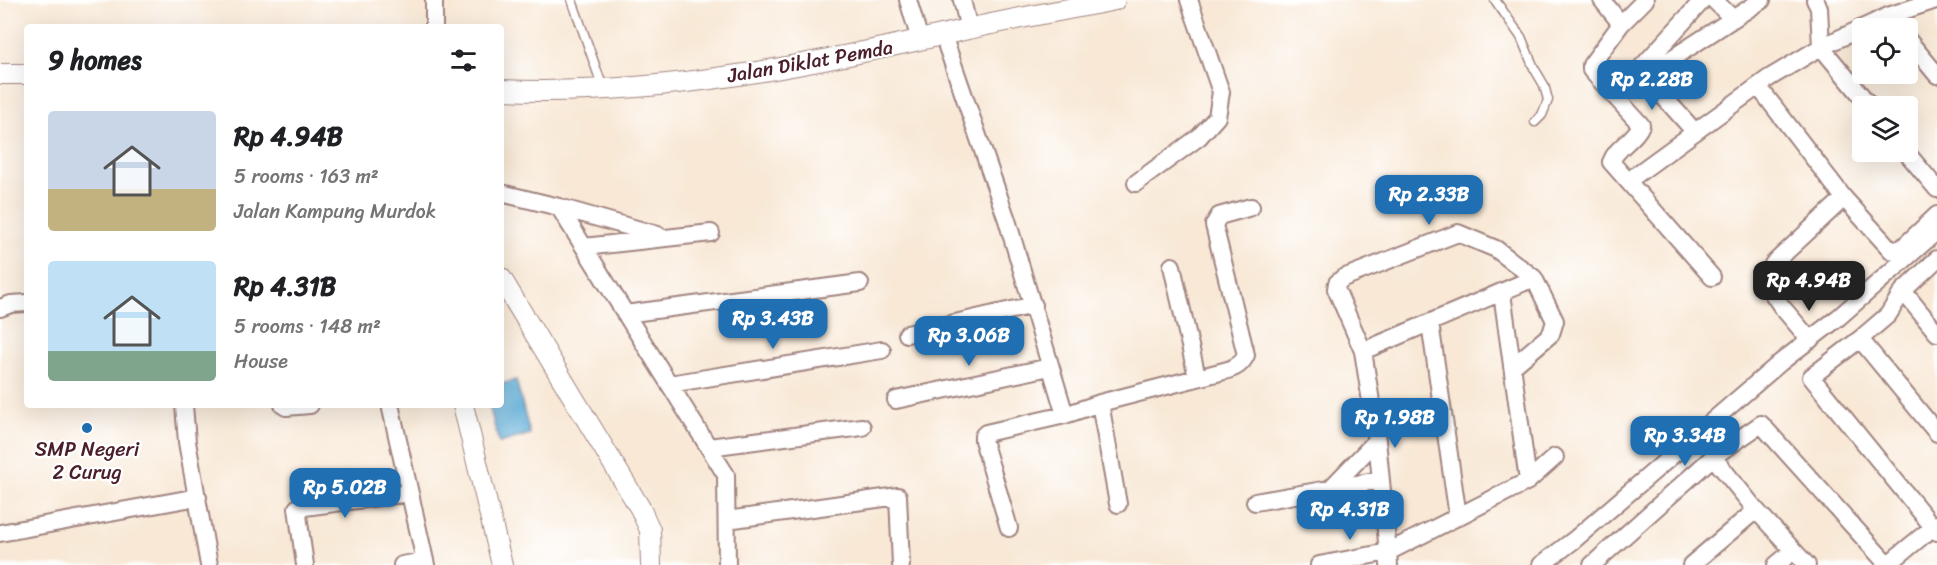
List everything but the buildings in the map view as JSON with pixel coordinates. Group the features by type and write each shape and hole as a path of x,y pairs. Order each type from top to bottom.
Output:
{"street":[{"path":"434,0 434,24"},
{"path":"908,0 920,40"},
{"path":"962,0 969,29"},
{"name":"Jalan Diklat Pemda","path":"504,90 550,92 653,86 745,74 943,36 1091,2 1115,0"},
{"path":"1136,183 1199,137 1217,117 1221,92 1189,0"},
{"path":"1602,0 1621,24"},
{"path":"1645,0 1621,24 1593,60 1591,70 1641,125 1638,131 1614,153 1611,162 1712,277"},
{"path":"1695,132 1645,76 1641,68 1703,0"},
{"path":"1714,0 1733,19"},
{"path":"1645,76 1762,0"},
{"path":"1815,0 1819,8 1821,47 1862,96"},
{"path":"1901,18 1936,0"},
{"path":"943,36 1007,220 1065,415"},
{"path":"1636,175 1758,86 1821,47 1852,36"},
{"path":"1918,52 1937,75"},
{"path":"0,74 24,74"},
{"path":"1758,86 1844,198 1892,251 1902,248 1937,215"},
{"path":"1914,162 1937,189"},
{"path":"504,194 668,238"},
{"path":"1810,340 1767,285 1773,264 1844,198"},
{"path":"559,207 726,475 727,565"},
{"path":"1010,528 983,436 987,433 1065,415 1100,403 1236,367 1246,355 1214,221 1219,216 1251,207"},
{"path":"1541,565 1574,540 1781,362 1839,318 1937,231"},
{"path":"584,247 711,233"},
{"path":"1388,558 1377,440 1363,351 1336,289 1337,283 1344,278 1458,233 1496,249 1534,278 1555,321 1551,334 1512,367"},
{"path":"1592,565 1713,457 1761,424 1888,565 1936,528 1811,377 1860,339 1891,311 1902,291 1937,259"},
{"path":"1172,266 1197,377"},
{"path":"1363,351 1534,278"},
{"path":"504,283 640,508 650,530 651,565"},
{"path":"625,314 860,283"},
{"path":"1902,291 1937,333"},
{"path":"1502,293 1528,481"},
{"path":"0,308 24,303"},
{"path":"907,334 1034,305"},
{"path":"1430,323 1458,517"},
{"path":"1860,339 1937,433"},
{"path":"669,384 882,350"},
{"path":"896,400 1050,367"},
{"path":"1100,403 1118,504"},
{"path":"183,408 187,442 209,565"},
{"path":"464,408 502,565"},
{"path":"391,409 425,563 402,565"},
{"path":"709,447 862,428"},
{"path":"1329,490 1377,440"},
{"path":"1319,565 1388,558 1458,517 1528,481 1555,457"},
{"path":"1713,457 1756,510 1807,565"},
{"path":"1255,502 1380,480"},
{"path":"305,565 297,508 410,493"},
{"path":"727,520 898,496 901,565"},
{"path":"0,533 198,497"},
{"path":"1691,565 1756,510"},
{"path":"1776,565 1793,551"}],"lane":[{"path":"572,0 603,88"},
{"path":"1495,0 1521,37 1534,68 1544,84 1548,100 1542,114 1535,122"}],"water":[{"path":"516,380 530,434 499,443 490,408 504,408 504,383"}],"place":[{"name":"SMP Negeri 2 Curug","path":"87,428"}]}
